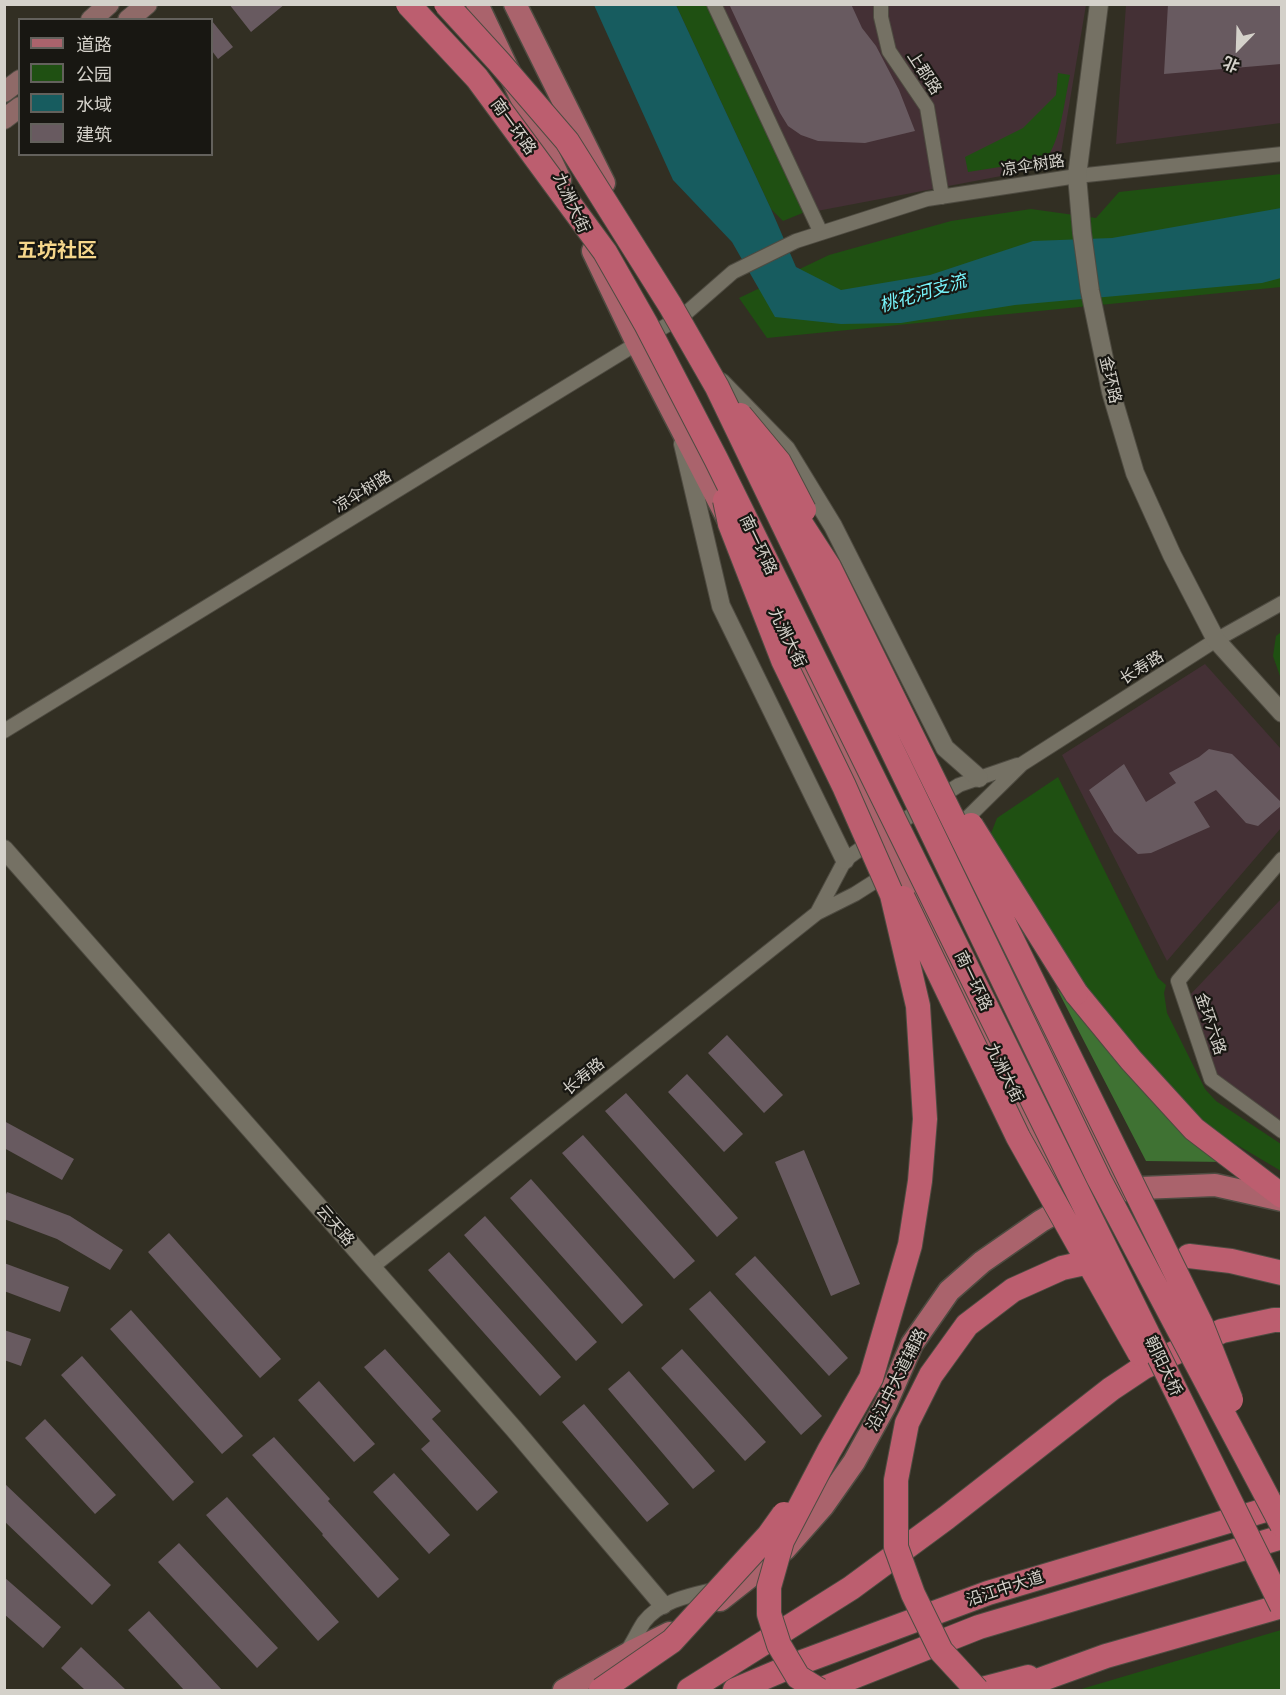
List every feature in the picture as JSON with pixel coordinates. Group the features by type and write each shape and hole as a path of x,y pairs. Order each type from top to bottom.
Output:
{"highway":[{"name":"南一环路","path":"408,4 477,78 605,252 646,324 716,459 1045,1126"},
{"name":"南一环路","path":"446,4 567,141 719,385 1069,1116"},
{"path":"719,385 779,462 953,796 1076,993 1131,1060 1194,1129 1281,1198"},
{"path":"716,459 730,524 783,660 844,786 892,895 918,1006 925,1119 920,1181 910,1245 871,1378 829,1451 782,1541 768,1587 769,1614 778,1646 798,1677 819,1690"},
{"path":"769,474 829,567 1201,1324 1280,1521"},
{"path":"764,589 790,661 1018,1137 1194,1449 1235,1512"},
{"name":"朝阳大桥","path":"1069,1116 1099,1179 1280,1521"},
{"name":"朝阳大桥","path":"1045,1126 1281,1606"},
{"path":"1281,1273 1232,1261 1190,1256 1110,1258 1062,1268 1013,1290 967,1326 931,1375 907,1423 896,1480 896,1547 913,1594 941,1651 977,1690 1281,1606"},
{"path":"689,1690 851,1588 946,1518 1111,1389 1144,1367 1222,1331 1281,1320"},
{"path":"601,1690 672,1641 769,1535 829,1451"},
{"name":"沿江中大道","path":"735,1690 794,1665 988,1593 1280,1521"},
{"name":"沿江中大道","path":"819,1690 979,1627 1280,1521"},
{"path":"1012,1690 1106,1656"}],"main road":[{"path":"93,18 109,4"},
{"path":"130,18 147,4"},
{"name":"九洲大街","path":"477,4 636,343 764,589 882,834 929,923 1069,1205"},
{"path":"515,4 603,181 685,314 719,385 769,474 1120,1190"},
{"path":"4,92 18,82"},
{"path":"4,119 18,108"},
{"name":"沿江中大道辅路","path":"564,1690 682,1628 785,1549 823,1506 854,1462 885,1406 912,1344 949,1291 982,1262 1041,1221 1069,1205 1120,1190 1215,1185 1281,1198"}],"street":[{"path":"714,4 821,233"},
{"name":"上郡路","path":"881,4 881,17 889,51 927,107 942,197"},
{"name":"金环路","path":"1099,4 1077,176 1089,291 1111,392 1135,473 1172,555 1216,640 1281,713"},
{"name":"凉伞树路","path":"4,731 685,314 733,272 795,241 927,199 1077,176 1281,154"},
{"path":"719,385 786,449 832,526 945,748 979,778"},
{"path":"677,419 721,606 845,860"},
{"name":"长寿路","path":"372,1267 816,913 855,894 947,834 962,823 1022,764 1216,640 1281,603"},
{"name":"长寿路","path":"816,913 845,860 931,801 959,785 1022,764"},
{"name":"云天路","path":"4,849 514,1429 663,1605"},
{"name":"金环六路","path":"1281,859 1178,981 1210,1079 1281,1131"},
{"path":"625,1656 645,1620 663,1605 693,1594 740,1584"}],"shaded area":[{"path":"718,5 1086,5 1059,165 817,211"},
{"path":"1126,5 1281,5 1281,123 1116,144"},
{"path":"1205,664 1281,749 1281,828 1167,961 1062,755"},
{"path":"1281,899 1281,1127 1217,1091 1188,997"}],"green space":[{"path":"676,5 706,5 805,212 783,221 771,209"},
{"path":"1058,73 1070,75 1058,133 1050,154 1044,160 968,172 965,157 1023,128 1056,95"},
{"path":"1281,174 1281,287 767,338 739,298 829,255 951,221 1031,209 1096,218 1119,192"},
{"path":"1281,632 1281,679 1273,656 1276,636"},
{"path":"1058,777 1158,978 1166,985 1164,993 1167,1013 1205,1089 1216,1101 1281,1144 1281,1171 1200,1123 1086,989 988,841 997,818"},
{"path":"1056,987 1158,1108 1226,1162 1146,1161"},
{"path":"1281,1630 1281,1690 1078,1690"}],"water":[{"name":"桃花河支流","path":"594,5 676,5 796,267 841,290 930,275 1033,241 1112,238 1281,208 1281,278 1262,283 1015,305 901,323 841,324 775,317 732,242 673,180"}],"building":[{"path":"229,4 285,4 251,32"},
{"path":"729,4 851,4 862,28 876,46 899,90 915,131 865,143 818,141 801,135 788,126 780,113"},
{"path":"1168,4 1281,4 1281,64 1164,74"},
{"path":"213,22 233,47 218,59 213,52"},
{"path":"1209,749 1232,754 1281,802 1281,806 1258,826 1246,823 1216,790 1194,802 1210,827 1151,853 1138,854 1114,832 1089,790 1124,764 1146,802 1176,783 1169,773"},
{"path":"727,1035 783,1095 764,1113 708,1053"},
{"path":"687,1074 743,1134 724,1152 668,1092"},
{"path":"626,1093 738,1218 717,1237 605,1111"},
{"path":"4,1121 74,1159 62,1180 4,1148"},
{"path":"583,1135 695,1261 674,1279 562,1153"},
{"path":"804,1150 860,1284 831,1296 775,1162"},
{"path":"531,1179 643,1305 622,1324 510,1198"},
{"path":"7,1192 70,1216 123,1250 110,1270 57,1239 4,1219 4,1199"},
{"path":"485,1216 597,1342 576,1361 464,1235"},
{"path":"169,1233 281,1359 260,1378 148,1252"},
{"path":"449,1252 561,1377 540,1396 428,1270"},
{"path":"755,1256 848,1358 829,1376 735,1274"},
{"path":"4,1263 69,1287 60,1312 4,1291"},
{"path":"710,1291 822,1416 801,1435 689,1309"},
{"path":"131,1310 243,1436 222,1454 110,1329"},
{"path":"4,1330 31,1339 21,1366 4,1360"},
{"path":"385,1349 441,1411 432,1419 498,1492 477,1511 421,1449 430,1441 364,1367"},
{"path":"682,1349 766,1442 745,1461 661,1368"},
{"path":"82,1356 194,1482 173,1501 61,1375"},
{"path":"629,1371 715,1471 693,1489 608,1389"},
{"path":"319,1381 375,1444 354,1462 298,1400"},
{"path":"584,1404 669,1504 647,1522 562,1422"},
{"path":"45,1419 116,1495 95,1514 25,1438"},
{"path":"274,1437 399,1579 378,1598 252,1455"},
{"path":"394,1473 450,1535 429,1554 373,1492"},
{"path":"4,1483 111,1585 92,1605 4,1521"},
{"path":"227,1497 339,1622 318,1641 206,1515"},
{"path":"179,1543 278,1648 257,1668 158,1562"},
{"path":"4,1577 61,1627 43,1648 4,1614"},
{"path":"149,1611 222,1690 184,1690 128,1630"},
{"path":"81,1647 126,1690 85,1690 61,1668"}],"district":[{"name":"五坊社区","path":"57,251"}]}
